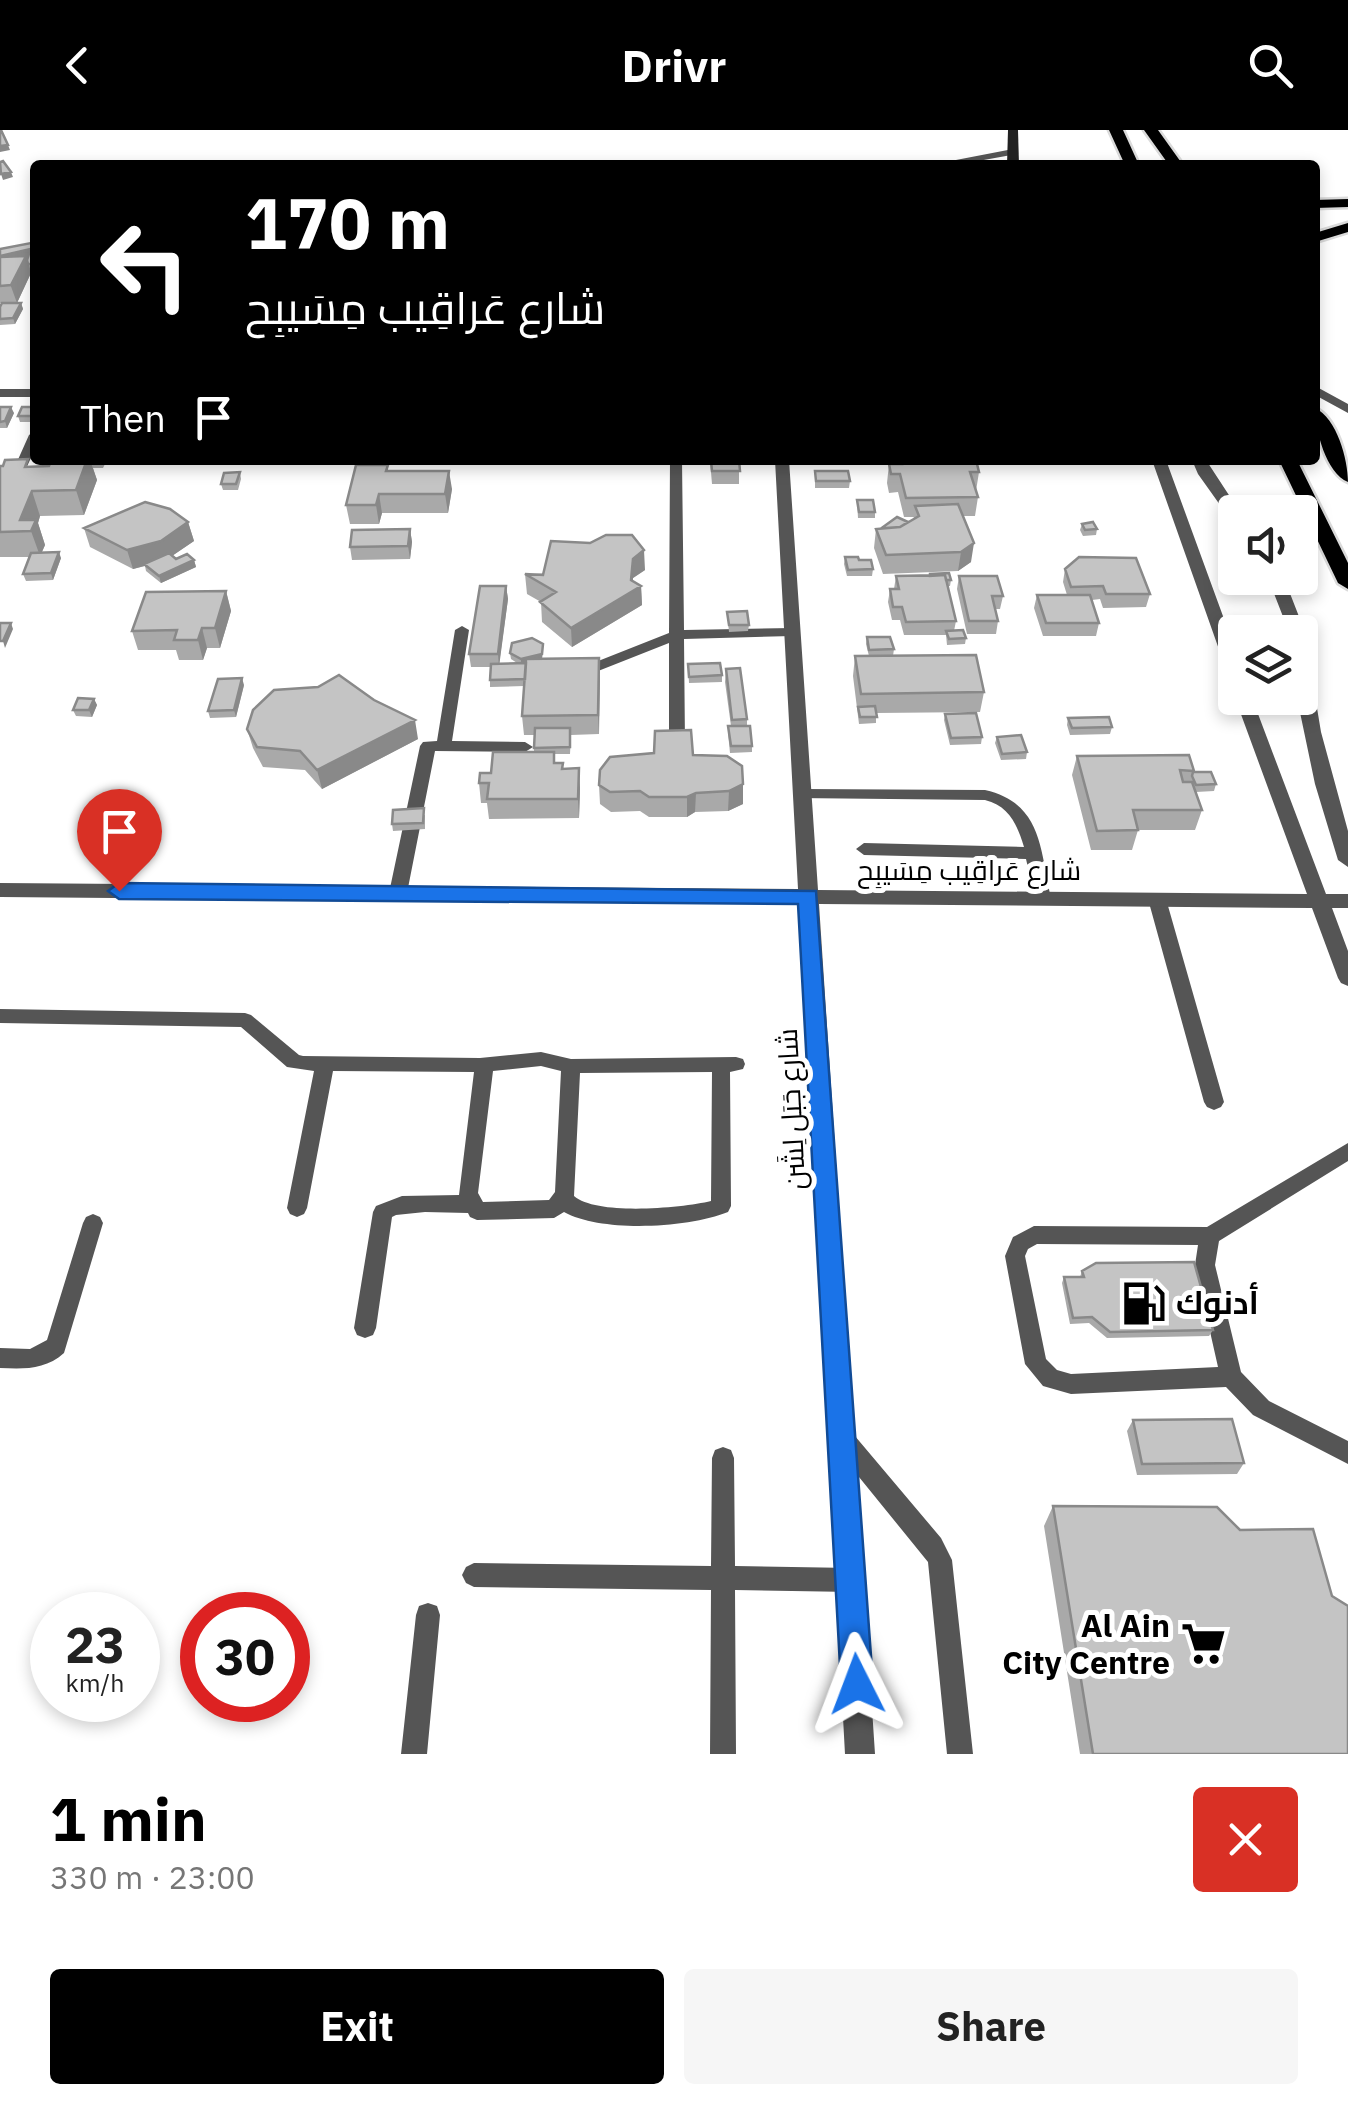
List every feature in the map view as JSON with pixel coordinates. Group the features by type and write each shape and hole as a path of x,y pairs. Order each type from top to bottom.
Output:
{"main road":[{"path":"1013,130 1013,159"},
{"path":"1116,130 1130,160"},
{"path":"1154,130 1172,160"},
{"path":"1320,204 1348,202"},
{"path":"1320,236 1348,226"},
{"path":"1320,423 1348,477"},
{"path":"1290,465 1348,583"}],"street":[{"path":"0,393 30,393"},
{"name":"شارع جَبَل لِشَن","path":"782,465 860,1754"},
{"path":"1161,465 1218,625"},
{"path":"1202,465 1222,495"},
{"path":"1250,715 1348,978"},
{"path":"1307,715 1327,800 1348,860"},
{"name":"شارع عَراقِيب مِسَيبِح","path":"0,890 1348,901"}],"lane":[{"path":"1320,393 1348,409"},
{"path":"18,473 30,446"},
{"path":"676,465 677,745"},
{"path":"444,746 462,630"},
{"path":"583,672 678,635 792,632"},
{"path":"398,893 428,746 526,747"},
{"path":"802,794 992,796 1019,809 1042,898"},
{"path":"864,850 1031,853"},
{"path":"1158,900 1214,1102"},
{"path":"0,1016 245,1020 294,1062 484,1064 540,1059 571,1066 728,1064 721,1206 693,1214 602,1214 573,1208 563,1198"},
{"path":"297,1208 325,1063"},
{"path":"484,1064 468,1193 470,1204 477,1211 493,1213 554,1210 563,1198 571,1066"},
{"path":"1348,1151 1210,1236 1205,1265 1231,1378 1261,1408 1348,1452"},
{"path":"365,1328 383,1212 389,1207 470,1204"},
{"path":"0,1358 48,1356 56,1346 93,1224"},
{"path":"1210,1236 1034,1235 1020,1244 1015,1256 1033,1355 1051,1379 1071,1384 1231,1378"},
{"path":"841,1437 933,1546 940,1560 960,1754"},
{"path":"722,1458 723,1754"},
{"path":"474,1575 852,1580"},
{"path":"414,1754 428,1615"}],"building":[{"path":"1,130 8,145 0,146"},
{"path":"3,161 11,172 1,174"},
{"path":"30,243 30,249 0,256 0,249"},
{"path":"26,256 11,285 0,286 0,257"},
{"path":"2,303 21,303 13,318 0,319"},
{"path":"0,407 11,407 5,421 0,422"},
{"path":"22,407 30,407 30,416 18,416"},
{"path":"28,459 25,467 85,465 76,490 32,491 20,520 36,520 31,531 0,532 0,466 5,460"},
{"path":"356,465 388,465 386,471 449,471 445,494 379,494 376,505 346,505"},
{"path":"711,465 739,465 740,471 712,471"},
{"path":"889,465 977,465 979,472 970,472 978,497 906,498 900,474 891,474"},
{"path":"815,471 848,471 850,481 816,481"},
{"path":"240,472 236,484 221,484 224,473"},
{"path":"857,500 873,500 875,512 859,512"},
{"path":"145,502 170,509 188,522 161,541 127,550 84,528"},
{"path":"958,504 974,543 961,552 886,555 876,529 900,527 919,516 915,506"},
{"path":"897,517 908,522 900,527 883,527"},
{"path":"1093,522 1097,529 1085,530 1082,524"},
{"path":"410,529 408,546 350,547 352,530"},
{"path":"606,535 632,535 644,550 633,559 631,580 641,586 571,628 540,602 556,592 525,574 543,575 551,541 590,543"},
{"path":"59,552 51,573 23,574 31,553"},
{"path":"169,553 176,559 187,554 194,560 159,576 144,564"},
{"path":"845,557 871,560 873,569 848,570"},
{"path":"1079,557 1136,558 1150,594 1106,594 1103,586 1071,587 1065,569"},
{"path":"945,575 956,621 906,622 902,607 893,607 890,589 899,589 896,576"},
{"path":"959,576 997,576 1003,596 992,596 998,621 969,621"},
{"path":"480,586 506,586 498,654 469,654"},
{"path":"226,591 215,628 202,628 198,640 174,640 177,630 132,631 146,592"},
{"path":"1037,595 1090,595 1099,623 1046,623"},
{"path":"747,611 749,625 729,625 727,612"},
{"path":"0,623 11,623 3,641 0,641"},
{"path":"963,630 966,638 949,639 946,631"},
{"path":"867,637 890,637 894,649 869,650"},
{"path":"532,638 543,644 542,654 521,659 510,653 512,643"},
{"path":"976,655 984,692 861,694 855,656"},
{"path":"599,658 598,715 522,716 526,659"},
{"path":"526,663 525,679 490,680 491,664"},
{"path":"720,663 722,675 689,677 688,664"},
{"path":"740,668 747,719 732,720 726,669"},
{"path":"339,675 374,700 415,720 317,770 300,751 257,747 247,729 253,710 274,690 318,687"},
{"path":"242,678 234,710 208,711 218,679"},
{"path":"78,698 94,699 89,710 73,710"},
{"path":"875,706 877,717 860,717 858,707"},
{"path":"976,713 982,737 951,738 945,714"},
{"path":"1109,717 1112,727 1072,728 1068,718"},
{"path":"728,726 750,726 752,746 731,746"},
{"path":"535,728 570,728 570,747 534,748"},
{"path":"691,730 693,755 727,756 742,766 743,784 729,791 687,797 610,792 599,785 600,770 610,757 654,753 655,731"},
{"path":"1021,735 1027,752 1002,754 997,737"},
{"path":"493,752 554,752 554,763 563,763 562,769 579,768 578,799 487,799 489,783 479,783 480,773 491,773"},
{"path":"1189,755 1194,771 1180,770 1183,782 1192,782 1202,810 1133,810 1138,830 1097,831 1077,756"},
{"path":"1193,772 1211,772 1216,784 1196,785"},
{"path":"124,798 120,814 92,816 96,800"},
{"path":"424,808 423,823 392,824 393,810"},
{"name":"أدنوك","path":"1194,1262 1213,1330 1110,1332 1092,1317 1073,1318 1064,1277 1084,1277 1082,1271 1096,1263"},
{"path":"1232,1419 1244,1463 1142,1464 1133,1420"},
{"name":"Al Ain City Centre","path":"1053,1506 1217,1507 1240,1530 1313,1529 1332,1596 1348,1606 1348,1754 1093,1754"}],"place":[{"name":"أدنوك","path":"1143,1303"},
{"name":"Al Ain City Centre","path":"1203,1644"}],"route":[{"path":"119,891 808,896 857,1684"}]}
